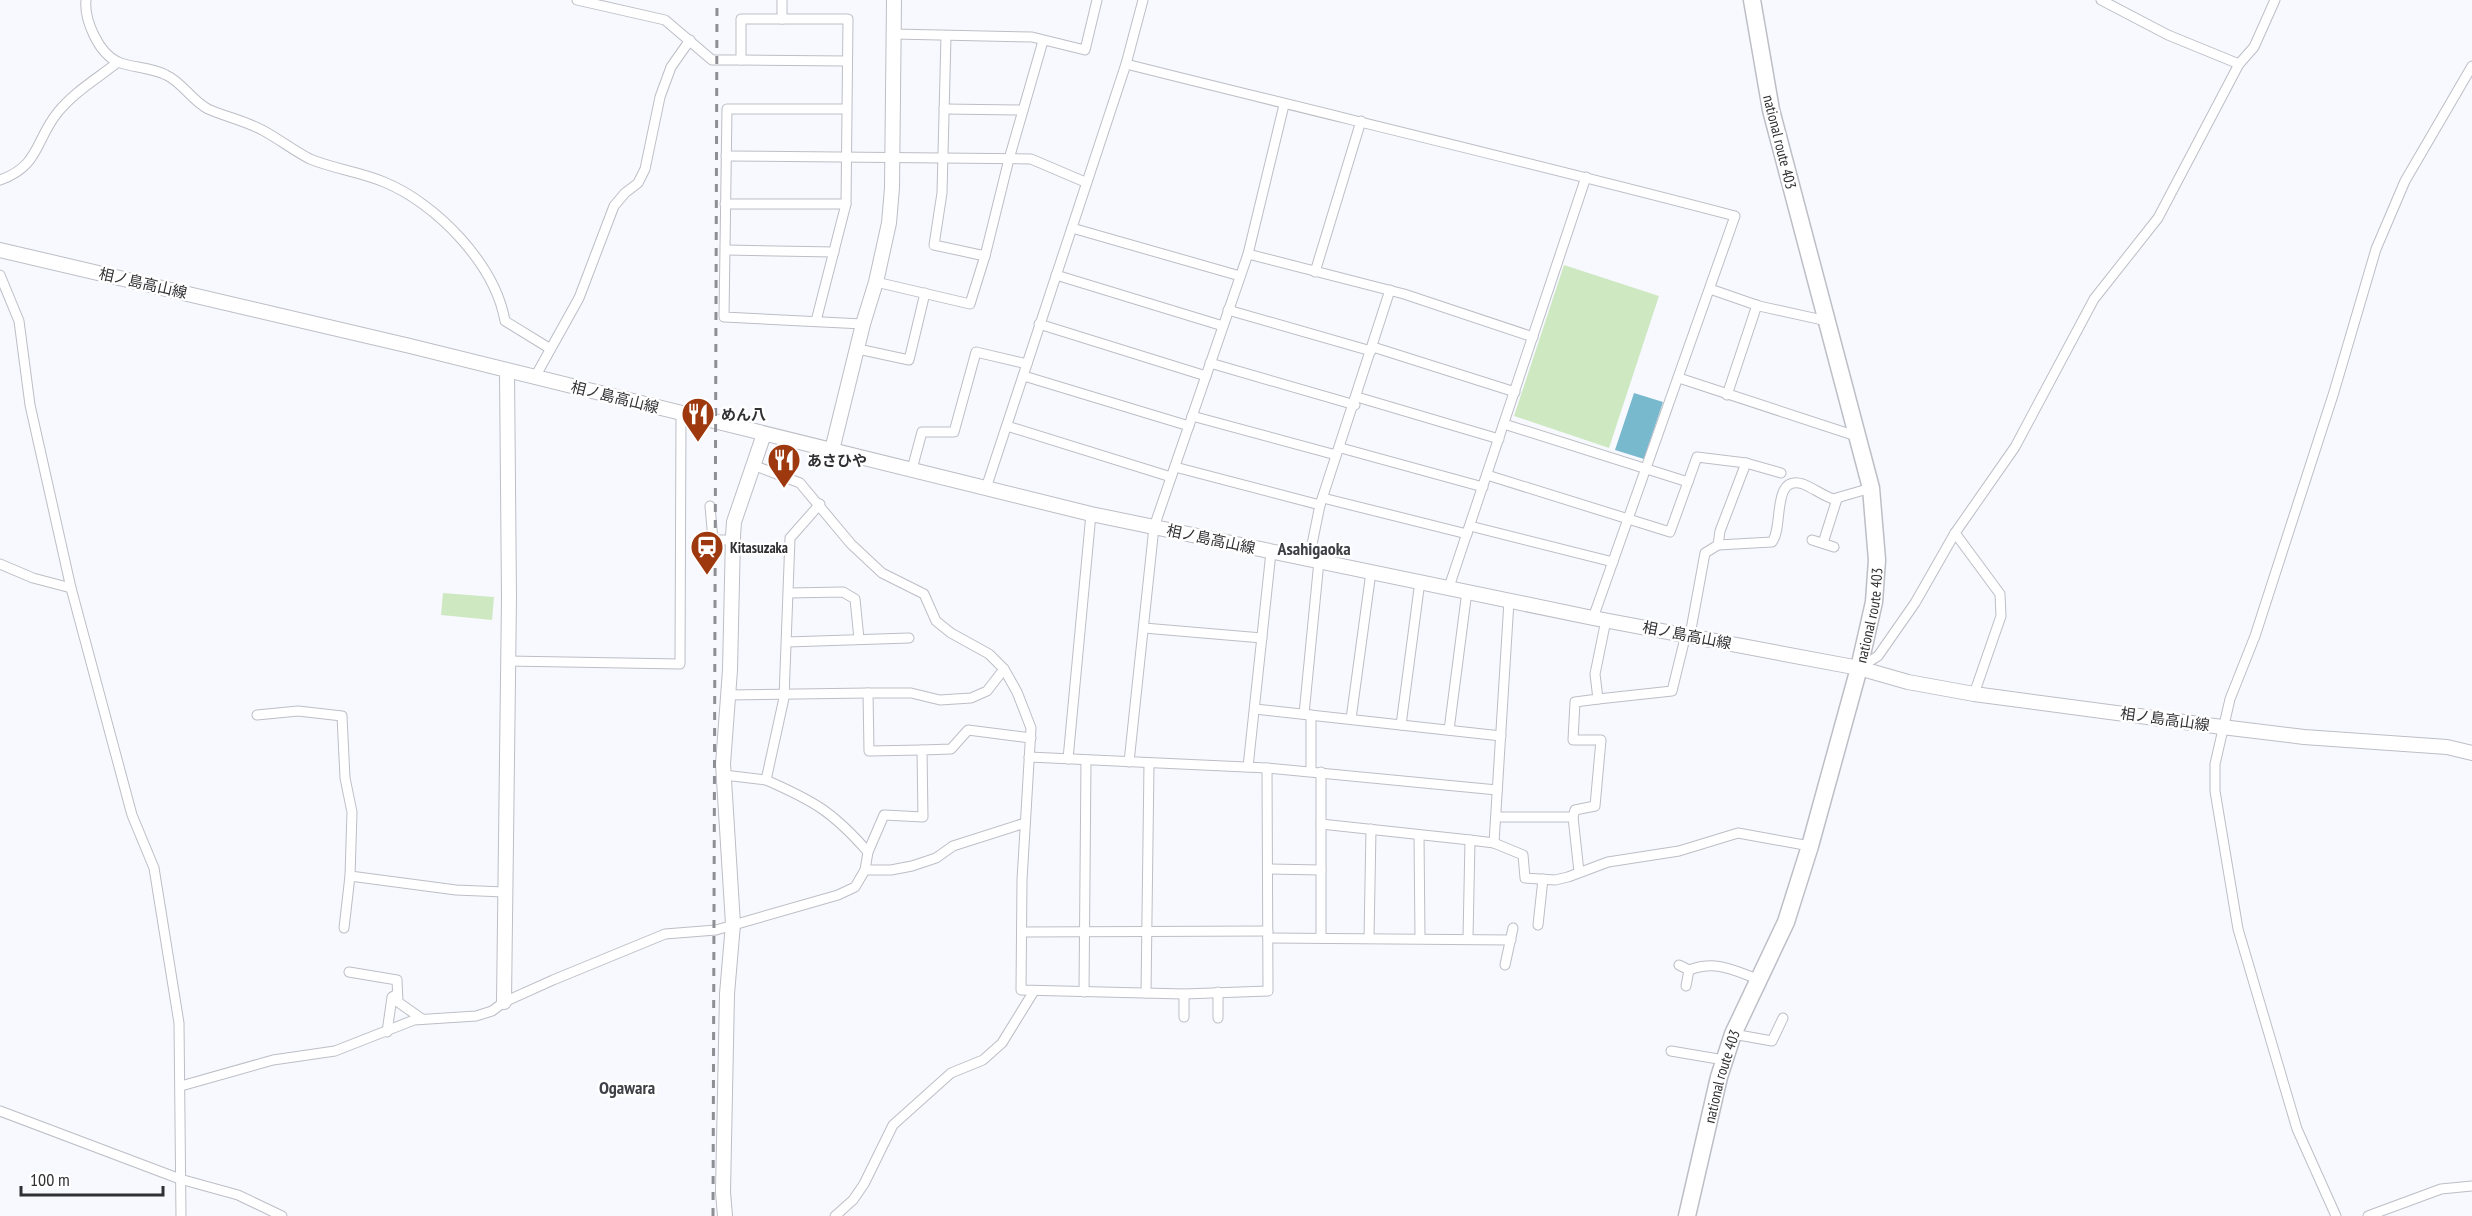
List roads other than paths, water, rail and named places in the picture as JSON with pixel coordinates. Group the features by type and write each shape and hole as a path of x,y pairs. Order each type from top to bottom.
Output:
{"highway":[{"name":"national route 403","path":"1688,1216 1732,1034 1786,922 1810,846 1859,668 1874,602 1877,560 1871,488 1771,110 1752,0"}],"main road":[{"path":"832,450 889,223 893,158 894,0"},
{"name":"相ノ島高山線","path":"0,250 535,377 1091,514 1509,601 1859,668 1908,682 1974,694 2304,737 2446,747 2472,753"},
{"path":"504,1002 508,661 507,371"},
{"path":"725,1216 723,1192 728,994 733,924 724,775 729,695 733,540 734,522 764,434"}],"street":[{"path":"86,0 85,12 93,32 106,52 118,62 167,75 206,108 262,130 310,159 382,181 413,196 438,213 458,234 486,275 501,305 505,321 549,348"},
{"path":"577,0 665,20 712,60 846,62"},
{"path":"782,0 782,19"},
{"path":"894,34 1032,37 1084,50 1097,0"},
{"path":"986,488 1085,182 1126,64 1143,0"},
{"path":"2101,0 2168,35 2239,64"},
{"path":"1859,668 1878,656 1915,603 1955,533 2015,447 2094,299 2158,218 2239,64 2254,47 2275,0"},
{"path":"741,60 741,20 848,19 846,204 816,321"},
{"path":"946,36 942,193 934,245 985,256"},
{"path":"535,377 549,348 579,298 614,207 625,193 638,183 645,169 660,97 670,67 690,40"},
{"path":"876,282 970,303 985,256 1009,159 1043,41"},
{"path":"0,180 26,167 56,114 69,100 118,62"},
{"path":"1126,64 1735,216 1613,562 1600,619 1595,674 1598,699"},
{"path":"2336,1216 2296,1129 2238,929 2215,791 2215,764 2222,727 2258,625 2334,392 2376,249 2405,181 2472,66"},
{"path":"1129,762 1154,527 1248,254 1284,105"},
{"path":"846,109 727,109 724,317 863,324"},
{"path":"944,109 1023,110"},
{"path":"1315,272 1361,121"},
{"path":"726,156 1031,159 1085,182"},
{"path":"1449,587 1586,177"},
{"path":"725,204 846,204"},
{"path":"1072,228 1240,276"},
{"path":"726,250 834,252"},
{"path":"1248,254 1390,290 1533,338"},
{"path":"0,275 19,321 30,405 71,588 132,815 153,868 179,1023 181,1216"},
{"path":"1056,275 1223,326"},
{"path":"1311,771 1308,715 1314,560 1322,502 1390,290"},
{"path":"1710,290 1756,305 1827,321"},
{"path":"858,349 909,360 926,293"},
{"path":"1727,395 1756,305"},
{"path":"1228,310 1372,349 1515,392"},
{"path":"1039,324 1206,376"},
{"path":"912,469 922,432 954,432 976,352 1027,364"},
{"path":"1210,363 1499,439"},
{"path":"1024,376 1189,426"},
{"path":"1679,378 1856,436"},
{"path":"508,661 680,664 681,413"},
{"path":"1192,416 1483,487"},
{"path":"1504,424 1688,482"},
{"path":"1006,426 1171,477"},
{"path":"1487,475 1670,532 1697,457 1746,463 1781,473"},
{"path":"1718,545 1720,531 1746,463"},
{"path":"753,465 800,483 852,544 882,573 924,594 936,621 951,633 989,654 1004,669 1026,711 1031,738 1025,823 1022,990 1184,994 1268,991 1268,768"},
{"path":"1175,467 1322,502 1468,530 1613,562"},
{"path":"1579,872 1573,818 1575,810 1595,807 1601,740 1573,740 1570,702 1672,692 1688,635 1705,553 1718,545 1772,542 1777,536 1780,496 1785,487 1792,483 1803,484 1821,495 1837,499 1871,488"},
{"path":"1823,543 1837,499"},
{"path":"766,780 784,694 788,642 790,538 820,504"},
{"path":"710,506 713,540 733,540"},
{"path":"1068,759 1091,514"},
{"path":"1955,533 2000,594 2001,616 1974,694"},
{"path":"1812,540 1834,548"},
{"path":"1248,767 1271,552"},
{"path":"0,564 33,578 71,588"},
{"path":"1351,719 1371,572"},
{"path":"1401,725 1419,581"},
{"path":"1449,730 1467,591"},
{"path":"789,593 843,592 855,599 859,639"},
{"path":"1494,843 1509,601"},
{"path":"1144,628 1262,638"},
{"path":"788,642 909,638"},
{"path":"729,695 911,693 940,700 972,698 987,691 1004,669"},
{"path":"868,693 869,751 951,748 968,730 1031,738"},
{"path":"1255,709 1501,736"},
{"path":"257,715 298,711 342,716 345,778 352,812 350,876 344,928"},
{"path":"181,1086 273,1060 335,1051 422,1019 476,1016 665,934 716,930 838,895 855,887 865,870 868,852 884,815 923,817 922,750"},
{"path":"1029,758 1268,768 1497,790"},
{"path":"1084,992 1086,760"},
{"path":"1146,993 1149,762"},
{"path":"1321,938 1322,772"},
{"path":"724,775 766,780 807,798 841,821 868,852"},
{"path":"1496,817 1573,818"},
{"path":"865,870 891,870 912,866 936,858 953,846 1025,823"},
{"path":"1321,824 1494,843 1523,855 1525,878 1543,879 1568,877 1634,856 1679,851 1738,833 1810,846"},
{"path":"1369,938 1371,829"},
{"path":"1419,835 1419,938"},
{"path":"1468,938 1470,840"},
{"path":"1268,869 1321,870"},
{"path":"350,876 456,890 504,892"},
{"path":"1538,925 1543,879"},
{"path":"1505,965 1514,927"},
{"path":"1022,932 1147,932 1268,934 1321,938 1511,940"},
{"path":"1679,965 1689,970 1706,964 1719,965 1758,979"},
{"path":"1686,986 1689,970"},
{"path":"349,972 397,980 398,1002 422,1019"},
{"path":"835,1216 853,1200 864,1184 893,1125 951,1073 983,1060 1002,1043 1034,991"},
{"path":"1218,992 1218,1018"},
{"path":"387,1032 392,997 397,994"},
{"path":"1184,994 1184,1017"},
{"path":"1732,1034 1772,1041 1783,1018"},
{"path":"1671,1051 1724,1060"},
{"path":"0,1111 180,1179 238,1195 282,1216"},
{"path":"2367,1216 2441,1189 2472,1186"}],"water":[{"path":"1634,393 1663,402 1644,459 1615,450"}],"railway":[{"path":"713,1216 717,0"}],"place":[{"name":"めん八","path":"698,443"},
{"name":"あさひや","path":"784,489"},
{"name":"Kitasuzaka","path":"707,576"}],"district":[{"name":"Asahigaoka","path":"1314,548"},
{"name":"Ogawara","path":"627,1087"}]}
